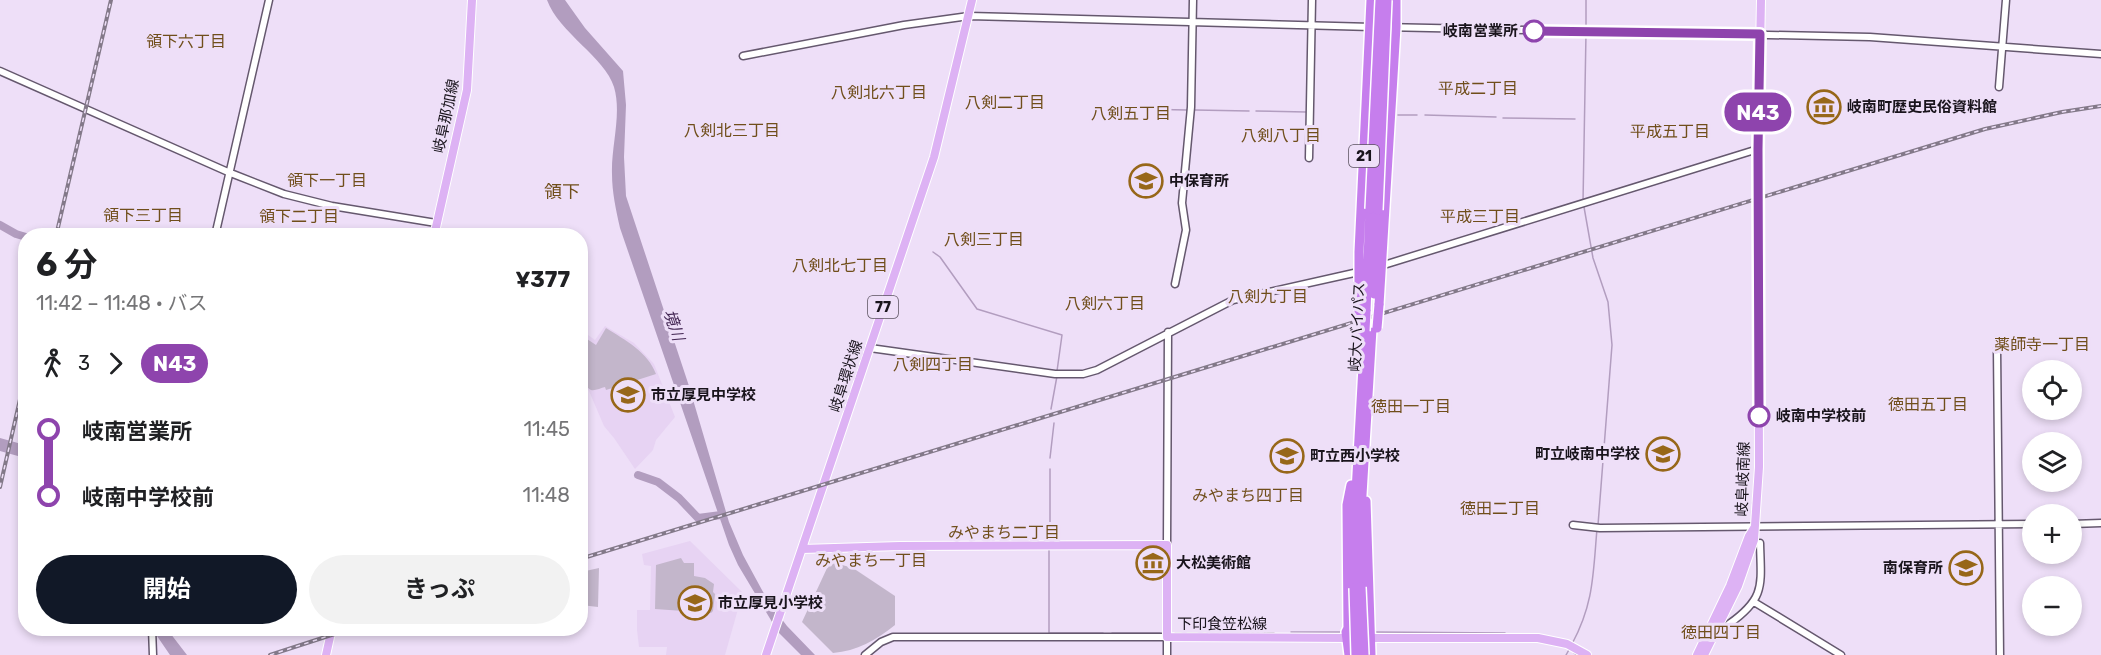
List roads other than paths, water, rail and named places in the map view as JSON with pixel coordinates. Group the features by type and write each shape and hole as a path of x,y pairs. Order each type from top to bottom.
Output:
{"highway":[{"name":"21","path":"1369,309 1359,252 1371,0"},
{"name":"岐大バイパス","path":"1374,209 1380,0"},
{"name":"岐大バイパス","path":"1356,655 1360,528 1359,478 1387,0"},
{"name":"21","path":"1368,330 1396,27 1396,0"},
{"name":"21","path":"1349,655 1346,638 1347,505 1351,483 1359,478 1369,528 1371,655"},
{"name":"岐大バイパス","path":"1357,588 1364,655"}],"main road":[{"name":"岐阜那加線","path":"435,228 466,90 472,0"},
{"name":"岐阜環状線","path":"766,655 934,157 972,0"},
{"name":"岐阜岐南線","path":"1704,655 1738,586 1754,540 1759,468 1758,149 1761,0"},
{"name":"岐阜岐南線","path":"1696,655 1731,586 1749,536 1755,527"},
{"path":"802,549 900,546 1167,546"},
{"name":"下印食笠松線","path":"1167,546 1167,637 1524,638 1571,646 1587,655"},
{"path":"326,655 330,636"}],"street":[{"path":"217,228 269,0"},
{"path":"1175,284 1186,230 1182,203 1191,107 1194,0"},
{"path":"1309,158 1312,0"},
{"path":"2000,87 2006,0"},
{"path":"743,56 904,25 969,16 1312,26 1870,37 2101,54"},
{"path":"0,71 228,172 284,194 332,206 436,223"},
{"path":"1387,264 1758,149"},
{"path":"870,348 1055,374 1083,374 1098,370 1233,300 1354,273"},
{"path":"1167,546 1168,332"},
{"path":"1997,348 2000,655"},
{"path":"2082,524 2101,523"},
{"path":"1573,525 1597,528 2022,524"},
{"path":"1730,624 1746,612 1754,602 1760,586 1760,543"},
{"path":"1754,602 1841,655"},
{"path":"152,636 153,655"},
{"path":"865,655 881,642 893,638 1167,637 1167,655"}],"waterway":[{"path":"1586,0 1586,28"},
{"path":"1583,202 1586,33"},
{"path":"1118,109 1130,109"},
{"path":"1138,109 1187,110"},
{"path":"1195,110 1249,111"},
{"path":"1256,111 1306,112"},
{"path":"1398,115 1417,115"},
{"path":"1425,115 1496,117"},
{"path":"1503,118 1575,119"},
{"path":"1584,207 1593,258 1608,302 1612,345 1598,525"},
{"path":"0,225 18,235"},
{"path":"933,252 940,257 977,309 1062,335 1057,371"},
{"path":"1051,409 1057,376"},
{"path":"1050,458 1054,423"},
{"path":"1050,469 1050,542"},
{"path":"638,475 658,482 679,498 698,518 721,515"},
{"path":"1572,644 1589,601 1597,529"},
{"path":"1049,550 1049,633 1103,633"},
{"path":"1291,632 1341,632"},
{"path":"1375,632 1505,633"},
{"path":"1112,633 1160,633"},
{"path":"1175,633 1222,633"},
{"path":"1234,633 1274,633"},
{"path":"1566,655 1570,648"}],"railway":[{"path":"58,228 111,0"},
{"path":"588,557 1985,129 2101,106"},
{"path":"0,487 18,408"},
{"path":"270,655 328,636"}],"place":[{"name":"岐南営業所","path":"1534,31"},
{"name":"岐南町歴史民俗資料館","path":"1824,107"},
{"name":"中保育所","path":"1146,181"},
{"name":"市立厚見中学校","path":"628,395"},
{"name":"岐南中学校前","path":"1759,416"},
{"name":"町立岐南中学校","path":"1663,454"},
{"name":"町立西小学校","path":"1287,456"},
{"name":"大松美術館","path":"1153,563"},
{"name":"南保育所","path":"1966,568"},
{"name":"市立厚見小学校","path":"695,603"}],"district":[{"name":"領下六丁目","path":"186,41"},
{"name":"平成二丁目","path":"1478,88"},
{"name":"八剣北六丁目","path":"879,92"},
{"name":"八剣二丁目","path":"1005,102"},
{"name":"八剣五丁目","path":"1131,113"},
{"name":"八剣北三丁目","path":"732,130"},
{"name":"平成五丁目","path":"1670,131"},
{"name":"八剣八丁目","path":"1281,135"},
{"name":"領下一丁目","path":"327,180"},
{"name":"領下","path":"562,192"},
{"name":"領下三丁目","path":"143,215"},
{"name":"領下二丁目","path":"299,216"},
{"name":"平成三丁目","path":"1480,216"},
{"name":"八剣三丁目","path":"984,239"},
{"name":"八剣北七丁目","path":"840,265"},
{"name":"八剣九丁目","path":"1268,296"},
{"name":"八剣六丁目","path":"1105,303"},
{"name":"薬師寺一丁目","path":"2042,344"},
{"name":"八剣四丁目","path":"933,364"},
{"name":"徳田五丁目","path":"1928,404"},
{"name":"徳田一丁目","path":"1411,406"},
{"name":"みやまち四丁目","path":"1248,495"},
{"name":"徳田二丁目","path":"1500,508"},
{"name":"みやまち二丁目","path":"1004,532"},
{"name":"みやまち一丁目","path":"871,560"},
{"name":"徳田四丁目","path":"1721,632"}],"water label":[{"name":"境川","path":"674,325"}]}
